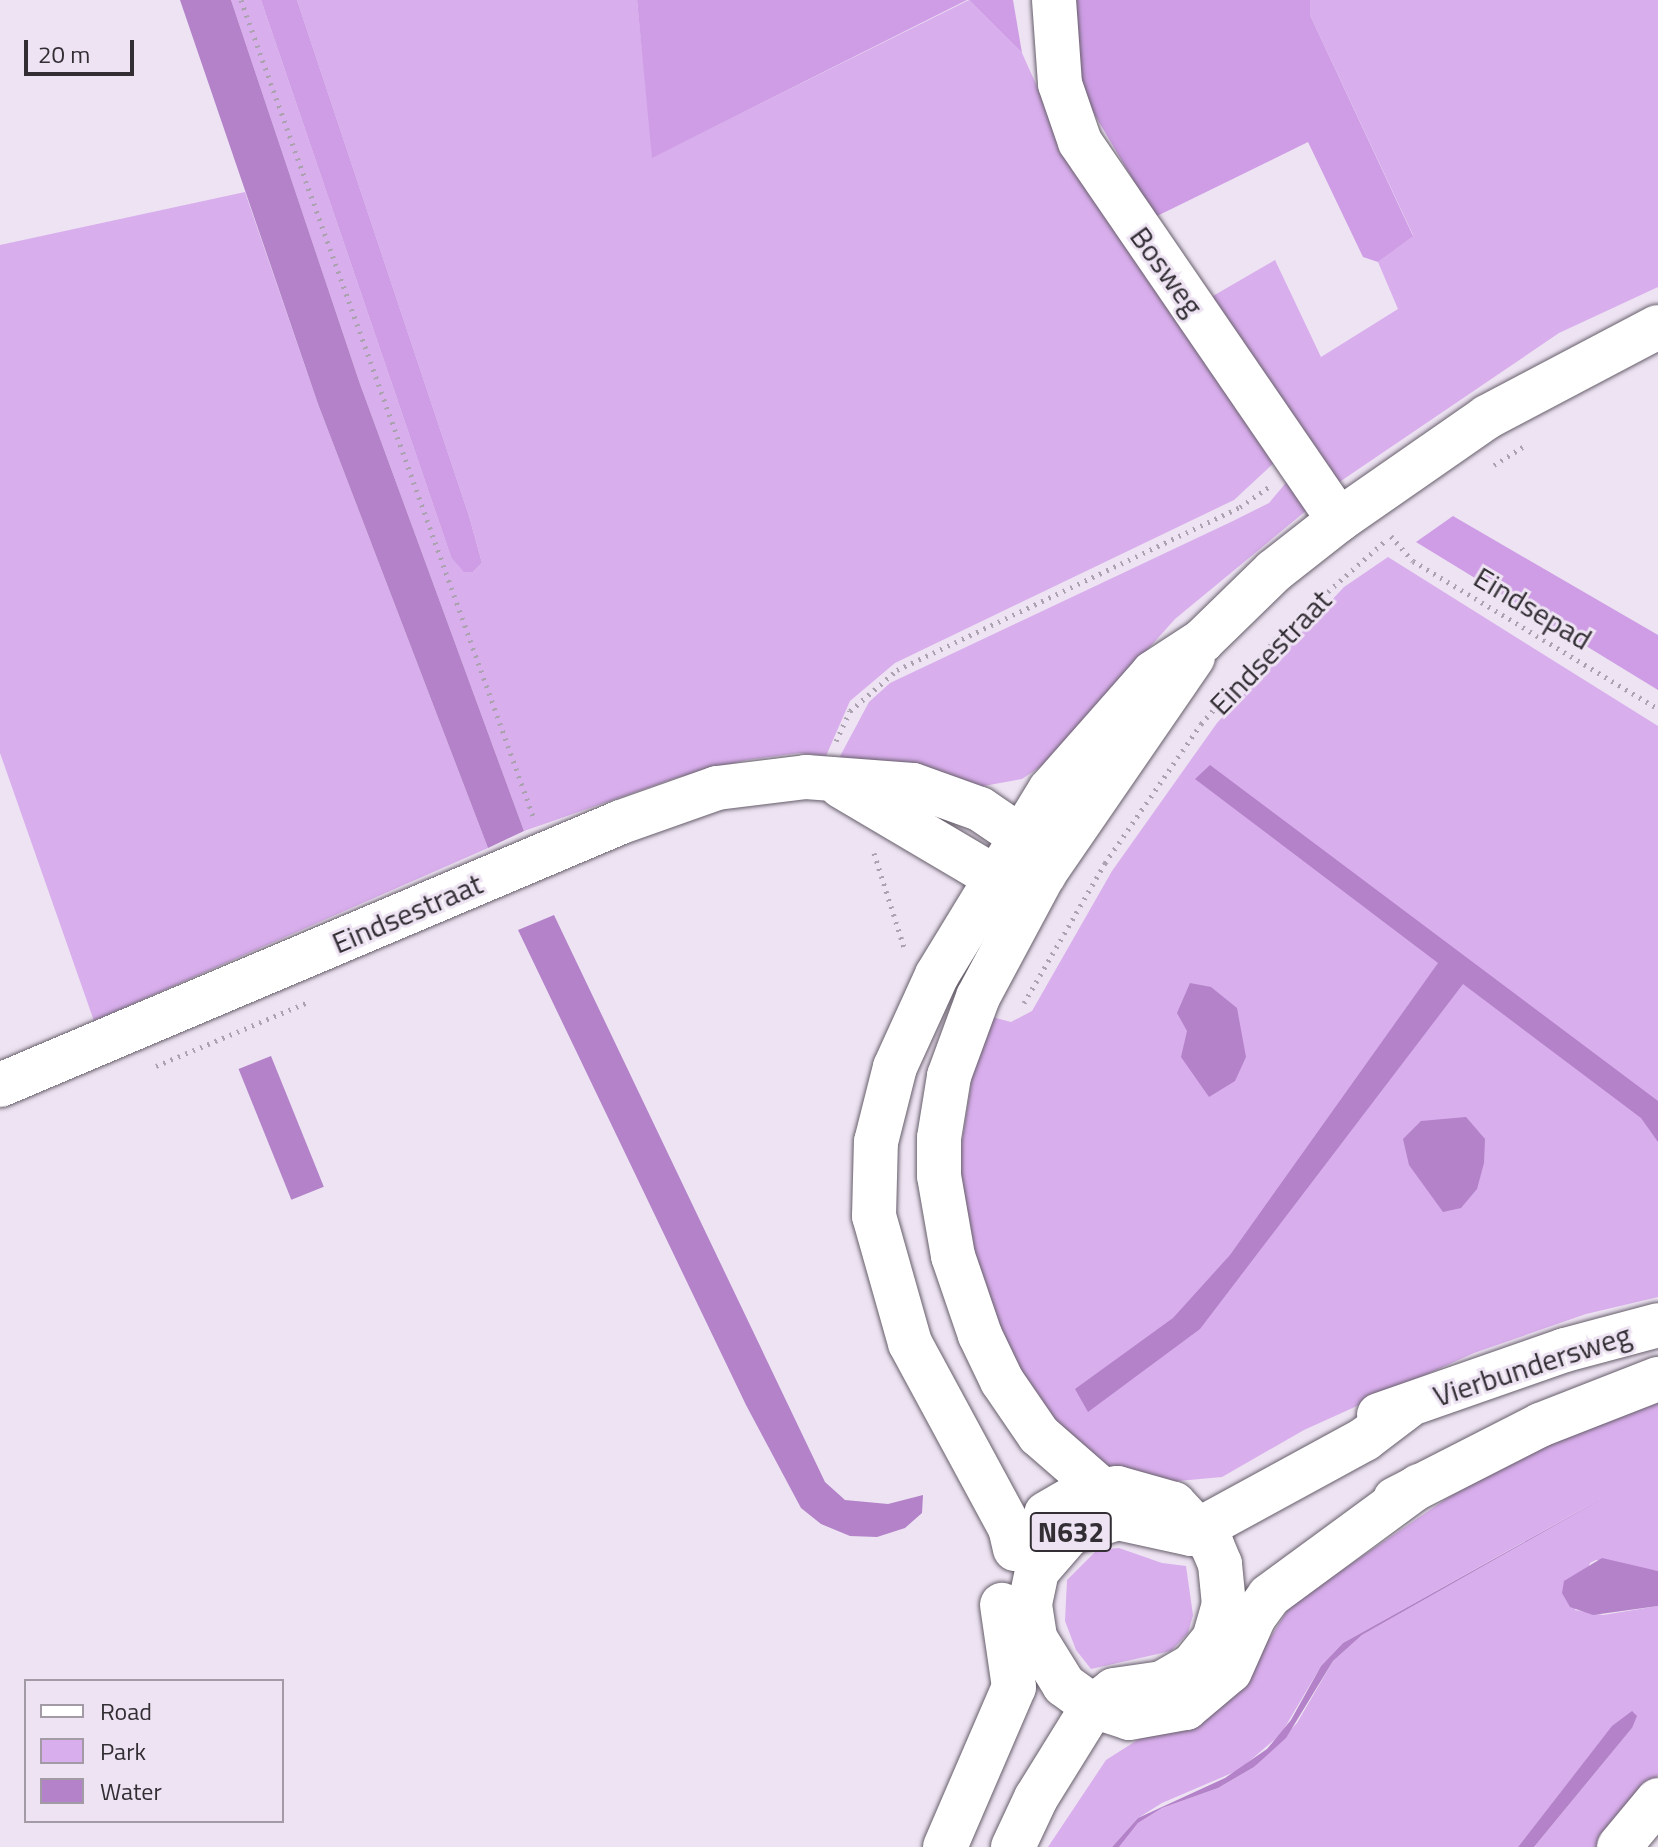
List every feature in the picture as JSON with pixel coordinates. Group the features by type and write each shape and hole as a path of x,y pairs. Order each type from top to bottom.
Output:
{"street":[{"name":"Bosweg","path":"1054,0 1060,84 1080,142 1339,520"},
{"name":"Eindsestraat","path":"1033,1542 925,1372 888,1281 874,1201 876,1142 895,1067 937,975 1050,790 1115,712 1153,673 1202,641 1274,571 1339,520 1487,417 1658,327"},
{"name":"Eindsestraat","path":"1101,1489 1039,1435 1002,1381 965,1299 953,1256 939,1176 939,1138 949,1076 978,997 1044,874 1177,688 1202,641"},
{"name":"Eindsestraat","path":"0,1085 547,853 717,788 824,778 913,785 951,796 1021,837 1044,874"},
{"path":"824,778 995,877 1044,874"},
{"name":"Vierbundersweg","path":"1187,1516 1193,1502 1245,1482 1350,1423 1407,1407 1565,1350 1658,1325"},
{"name":"Vierbundersweg","path":"1239,1611 1242,1579 1275,1559 1540,1425 1658,1379"},
{"name":"N632","path":"1033,1542 1070,1533 1101,1520 1135,1519 1177,1534 1187,1516 1136,1491 1101,1489 1070,1499 1033,1542 1002,1601 1028,1660 1111,1712"},
{"path":"1022,1847 1110,1728 1114,1690 1162,1683 1192,1666 1239,1611 1220,1564 1187,1516"},
{"name":"N632","path":"947,1847 1028,1660"},
{"path":"1013,1847 1036,1798 1111,1712"},
{"path":"1619,1847 1658,1800"}],"path":[{"path":"241,0 547,853"},
{"path":"1486,470 1526,446"},
{"path":"824,778 850,711 897,670 1240,507 1300,460"},
{"name":"Eindsestraat","path":"978,997 1017,1008 1025,1002 1105,863 1201,724 1280,634 1402,527"},
{"name":"Eindsepad","path":"1391,536 1413,561 1658,709"},
{"path":"870,845 903,947 910,959 937,975"}],"green space":[{"path":"231,0 261,0 451,557 473,572 482,563 469,516 297,0 637,0 653,157 969,0 1022,53 1067,153 1276,461 1234,500 895,663 850,701 826,756 799,753 747,760 676,778 524,831 360,384"},
{"path":"1310,0 1658,0 1658,287 1559,333 1335,485 1206,300 1275,260 1321,357 1398,309 1378,262 1413,235 1310,15"},
{"path":"245,192 318,404 488,848 94,1021 0,753 0,245"},
{"path":"1295,472 1307,510 1175,619 1046,763 1022,779 978,787 838,760 869,702 890,683 1269,503"},
{"path":"1388,557 1658,726 1658,1297 1586,1314 1474,1353 1304,1430 1222,1477 1167,1482 1109,1469 1029,1396 975,1265 959,1160 975,1059 992,1017 1011,1022 1032,1011 1112,871 1217,723 1344,587"},
{"path":"1658,1403 1658,1571 1596,1560 1590,1563 1575,1610 1603,1615 1658,1606 1658,1775 1599,1847 1534,1847 1632,1728 1627,1716 1607,1733 1518,1847 1119,1847 1138,1823 1162,1808 1218,1788 1254,1767 1297,1723 1333,1661 1362,1635 1611,1493 1343,1643 1321,1666 1281,1734 1239,1770 1162,1803 1138,1818 1112,1847 1048,1847 1106,1760 1139,1739 1207,1718 1233,1696 1291,1605 1449,1497 1541,1447"},
{"path":"1119,1548 1162,1563 1186,1566 1193,1615 1188,1633 1171,1651 1091,1669 1076,1650 1065,1621 1067,1580 1097,1550"}],"shaded area":[{"path":"261,0 297,0 469,516 482,563 473,572 464,572 451,557"},
{"path":"637,0 967,0 652,158"},
{"path":"969,0 1013,0 1022,53"},
{"path":"1061,0 1310,0 1310,15 1413,236 1378,262 1363,257 1308,142 1155,217 1086,100"},
{"path":"1453,516 1658,635 1658,690 1416,542"}],"water":[{"path":"180,0 231,0 360,384 524,831 488,848 318,404"},
{"path":"1210,765 1658,1101 1658,1142 1641,1118 1463,984 1200,1329 1088,1412 1075,1389 1173,1318 1230,1255 1438,963 1195,779"},
{"path":"554,915 825,1482 845,1500 888,1504 923,1495 922,1513 905,1528 877,1537 850,1536 821,1524 801,1508 746,1405 518,930"},
{"path":"1190,983 1211,987 1237,1008 1246,1057 1235,1081 1209,1097 1181,1057 1187,1031 1177,1013"},
{"path":"271,1056 324,1187 291,1200 239,1069"},
{"path":"1466,1117 1485,1139 1484,1163 1477,1189 1461,1208 1443,1212 1409,1165 1403,1139 1421,1121"},
{"path":"1612,1493 1362,1635 1333,1661 1286,1738 1254,1767 1218,1788 1162,1808 1138,1823 1119,1847 1112,1847 1138,1818 1225,1778 1267,1749 1291,1720 1321,1666 1343,1643"},
{"path":"1602,1558 1658,1571 1658,1606 1593,1615 1570,1607 1562,1593 1564,1581"},
{"path":"1632,1711 1637,1716 1632,1728 1534,1847 1518,1847 1612,1726"}]}
